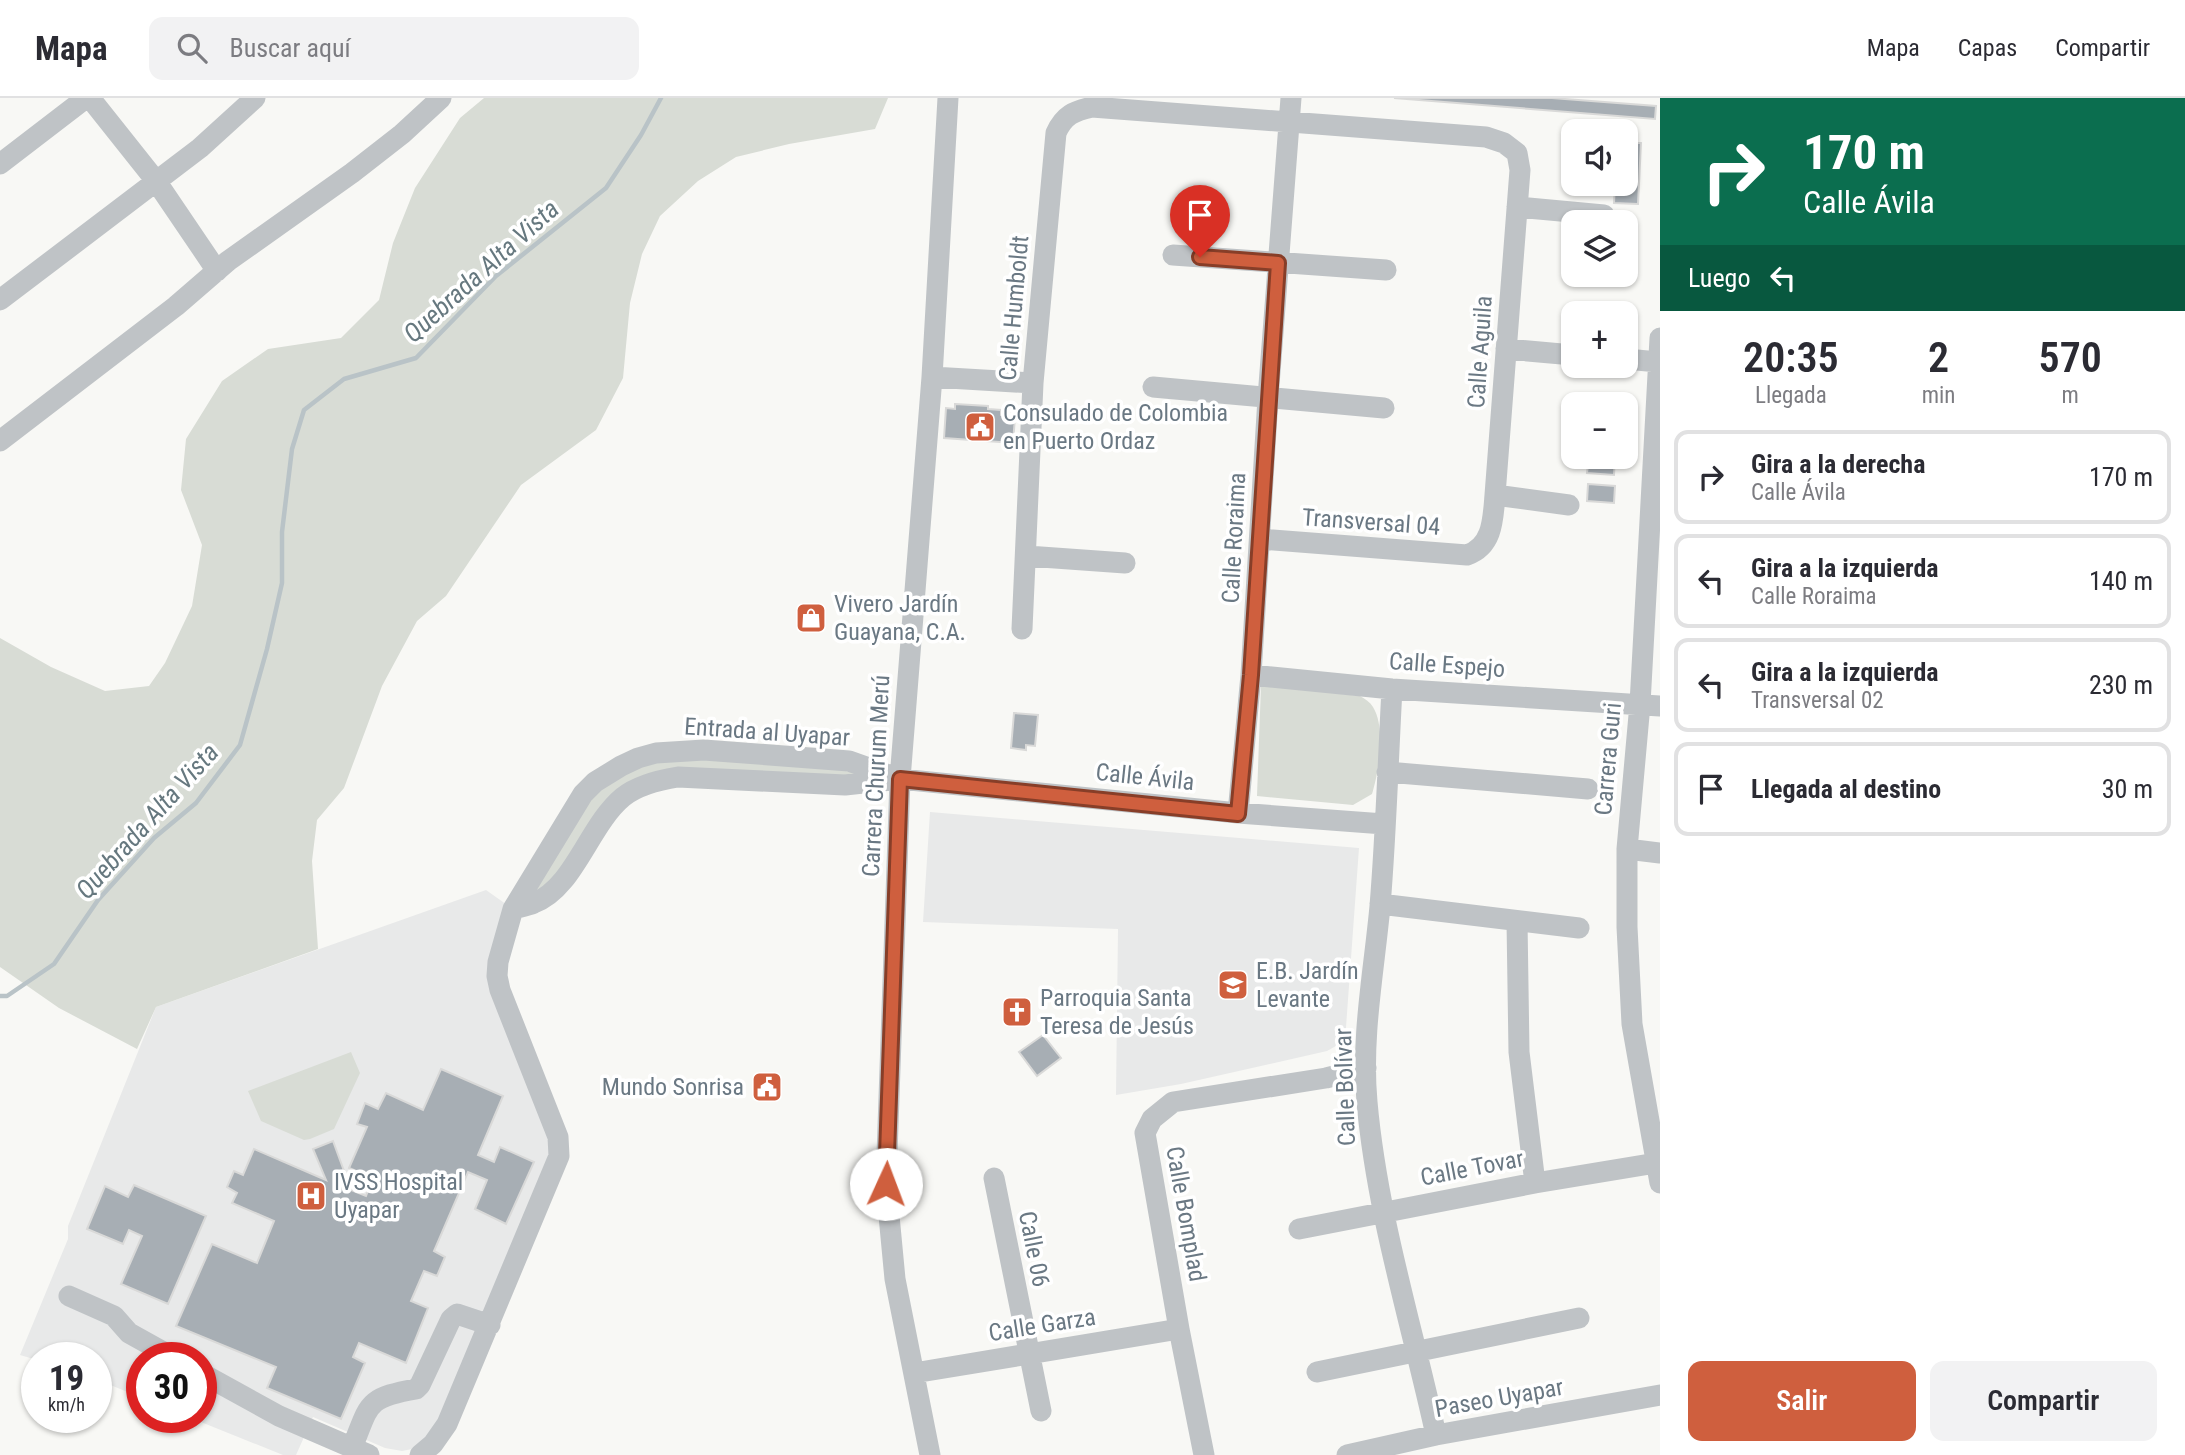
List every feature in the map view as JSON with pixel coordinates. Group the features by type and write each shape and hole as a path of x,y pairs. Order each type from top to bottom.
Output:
{"street":[{"path":"0,164 88,98 156,181 217,271"},
{"path":"0,300 222,130 255,98"},
{"path":"0,441 176,306 217,271 352,173 402,134 441,98"},
{"name":"Carrera Churum Merú","path":"930,1455 895,1279 886,1184 900,779 932,377 948,98"},
{"name":"Calle Roraima","path":"1238,814 1251,675 1268,398 1291,98"},
{"name":"Calle Humboldt","path":"1021,629 1027,556 1033,383 1056,133 1062,120 1074,111 1092,107 1289,122"},
{"name":"Calle Aguila","path":"1289,122 1486,137 1504,143 1517,153 1520,170 1493,524 1477,552"},
{"path":"1517,206 1561,211"},
{"path":"1173,255 1386,270"},
{"name":"Carrera Guri","path":"1658,1173 1632,1024 1627,849 1650,705 1660,338"},
{"path":"1506,349 1561,354"},
{"path":"1638,360 1658,362"},
{"path":"932,377 1033,383"},
{"path":"1153,387 1384,408"},
{"path":"1495,495 1569,505"},
{"name":"Transversal 04","path":"1261,539 1467,555 1477,552"},
{"path":"1027,556 1125,563"},
{"name":"Calle Espejo","path":"1251,675 1392,689 1650,705"},
{"name":"Calle Bolívar","path":"1392,689 1380,904 1365,1042 1367,1100 1383,1211 1436,1435"},
{"name":"Entrada al Uyapar","path":"513,909 583,794 607,773 638,758 684,749 732,751 849,761 900,779"},
{"path":"1387,772 1588,789"},
{"name":"Entrada al Uyapar","path":"513,909 547,896 562,881 600,822 613,807 625,796 660,780 697,776 845,785 900,779"},
{"name":"Calle Ávila","path":"900,779 1238,814 1384,824"},
{"path":"1627,849 1660,853"},
{"path":"1380,904 1579,928"},
{"path":"420,1455 433,1444 447,1424 559,1156 558,1137 497,976 500,948 513,909"},
{"path":"1517,921 1519,1052 1535,1183"},
{"name":"Calle Bomplad","path":"1204,1455 1145,1133 1152,1119 1173,1102 1326,1078 1366,1068"},
{"name":"Calle Tovar","path":"1299,1229 1535,1183 1658,1173"},
{"name":"Calle 06","path":"994,1178 1041,1411"},
{"path":"69,1296 114,1316 129,1333 145,1342"},
{"path":"217,1382 279,1416 360,1452 368,1409 376,1399 415,1389 420,1385 451,1319 457,1314 464,1315 489,1325"},
{"path":"1317,1372 1579,1318"},
{"name":"Calle Garza","path":"914,1373 1179,1329"},
{"name":"Paseo Uyapar","path":"1347,1455 1436,1435 1660,1395"}],"shaded area":[{"path":"484,98 888,98 875,129 789,144 736,157 698,181 660,216 642,254 630,303 623,378 596,430 521,485 446,596 417,621 382,686 344,788 317,820 312,861 318,949 156,1007 137,1049 59,1008 0,967 0,638 51,667 105,691 149,686 165,663 192,606 202,545 181,490 186,439 222,381 268,349 341,338 379,300 393,243 415,188 460,118"},
{"path":"1261,685 1360,696 1370,704 1377,716 1380,738 1379,762 1372,794 1353,805 1257,796"},
{"path":"704,750 900,779 642,787 534,903 531,877 607,773"},
{"name":"E.B. Jardín Levante","path":"930,812 1359,848 1345,1041 1327,1051 1181,1084 1116,1095 1118,929 923,922"},
{"name":"IVSS Hospital Uyapar","path":"486,890 513,909 498,962 558,1137 445,1424 417,1448 402,1451 385,1448 313,1417 296,1455 283,1455 217,1428 217,1342 126,1342 126,1391 112,1386 112,1342 25,1342 68,1239 68,1226 156,1007"},
{"path":"351,1052 360,1073 334,1129 304,1140 261,1121 248,1091"}],"building":[{"path":"1394,98 1552,98 1656,106 1655,119"},
{"path":"1638,143 1641,143 1638,204 1614,203 1614,196 1638,196"},
{"name":"Consulado de Colombia en Puerto Ordaz","path":"955,404 988,406 988,409 1001,410 1001,415 1015,417 1013,443 944,438 946,408 955,409"},
{"path":"1588,469 1614,469 1614,475 1587,473"},
{"path":"1588,484 1615,486 1614,503 1587,501"},
{"path":"1014,713 1038,715 1035,746 1026,745 1026,750 1011,748"},
{"path":"1043,1035 1061,1058 1037,1076 1019,1052"},
{"path":"441,1069 503,1096 478,1155 494,1162 500,1147 534,1162 506,1224 475,1209 487,1180 468,1172 434,1251 445,1257 437,1276 424,1271 411,1301 428,1308 406,1363 359,1343 353,1357 365,1363 341,1419 267,1388 276,1367 176,1326 212,1244 257,1263 274,1221 232,1203 237,1193 227,1187 234,1171 243,1175 254,1149 326,1180 313,1149 333,1141 351,1190 366,1196 373,1178 349,1168 367,1127 357,1124 365,1103 378,1109 386,1093 423,1110"},
{"path":"134,1185 206,1216 168,1304 121,1284 142,1236 129,1230 123,1244 87,1229 105,1186 128,1197"}],"waterway":[{"name":"Quebrada Alta Vista","path":"0,996 7,996 54,964 98,900 154,838 196,803 240,745 282,583 282,532 292,449 304,410 344,379 416,358 496,276 606,188 641,135 661,98"}],"place":[{"name":"Consulado de Colombia en Puerto Ordaz","path":"980,427"},
{"name":"Vivero Jardín Guayana, C.A.","path":"811,618"},
{"name":"E.B. Jardín Levante","path":"1233,985"},
{"name":"Parroquia Santa Teresa de Jesús","path":"1017,1012"},
{"name":"Mundo Sonrisa","path":"767,1087"},
{"name":"IVSS Hospital Uyapar","path":"311,1196"}],"route":[{"path":"886,1184 900,779 1238,814 1261,539 1278,263 1200,257"}]}
